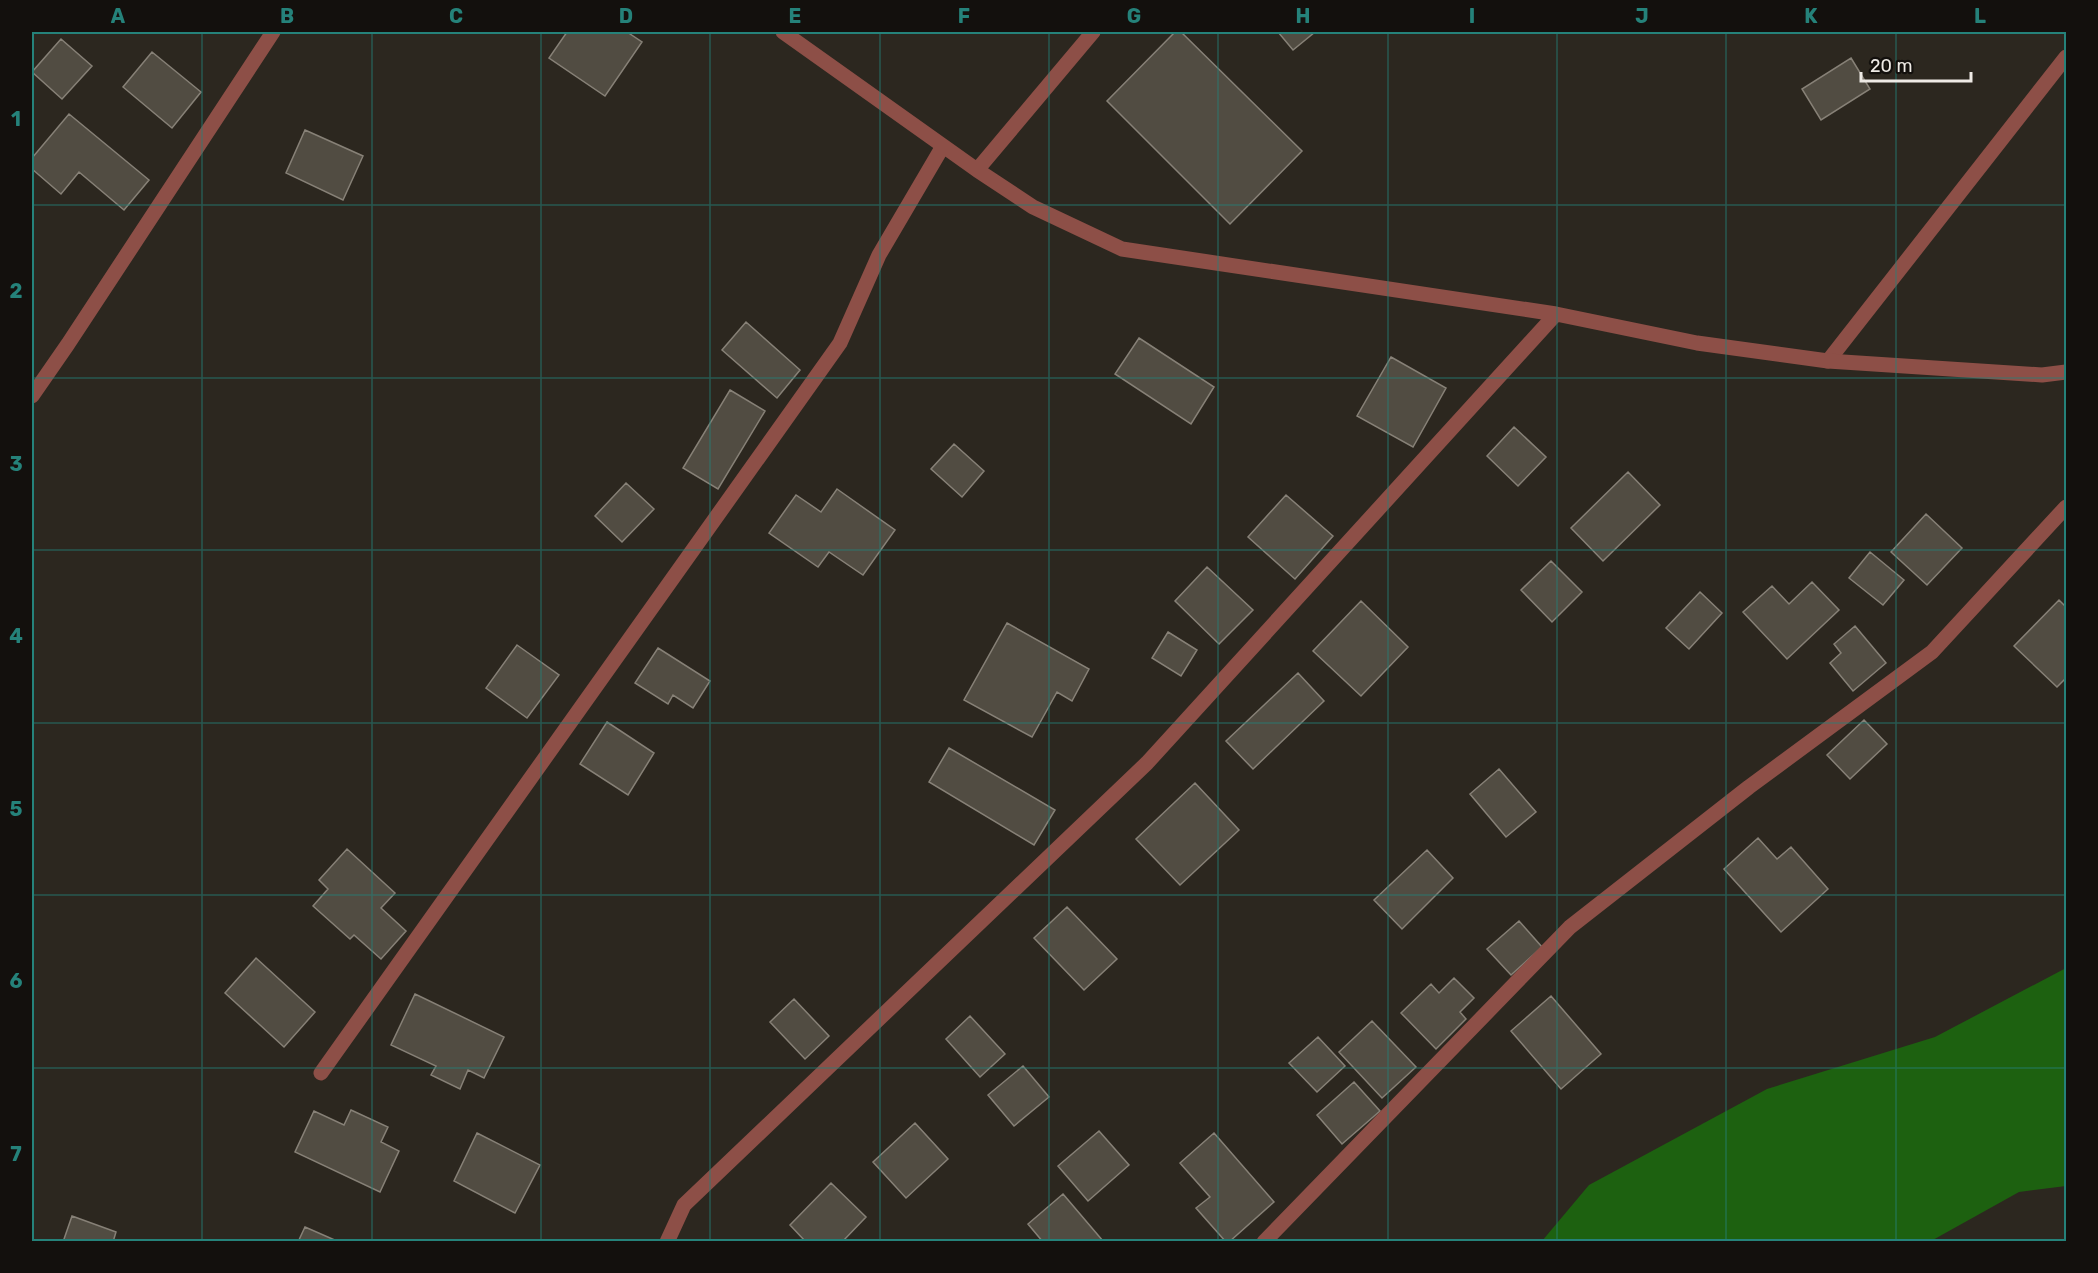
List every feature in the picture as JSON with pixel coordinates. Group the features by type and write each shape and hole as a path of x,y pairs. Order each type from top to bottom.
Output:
{"street":[{"path":"32,396 69,344 273,32"},
{"path":"783,32 977,170 1033,207 1122,249 1556,314 1697,343 1828,361 2042,375 2067,372"},
{"path":"977,170 1093,32"},
{"path":"1828,361 2067,57"},
{"path":"321,1073 840,343 879,255 943,146"},
{"path":"667,1242 684,1205 1147,763 1556,314"},
{"path":"1264,1242 1570,927 1749,787 1932,652 2067,507"}],"green space":[{"path":"2066,968 2066,1186 2019,1192 1931,1241 1542,1241 1589,1185 1767,1089 1935,1037"}],"building":[{"path":"567,32 627,32 642,42 605,96 549,58"},
{"path":"1175,32 1181,32 1302,151 1230,224 1107,101"},
{"path":"1278,32 1315,32 1293,50"},
{"path":"61,39 92,66 62,99 32,72"},
{"path":"152,52 201,92 172,128 123,87"},
{"path":"1851,58 1870,89 1821,120 1802,89"},
{"path":"69,114 149,180 124,210 79,172 61,194 32,169 32,158"},
{"path":"305,130 363,156 343,200 286,173"},
{"path":"746,322 800,370 777,398 722,350"},
{"path":"1139,338 1214,387 1191,424 1115,374"},
{"path":"1391,357 1446,388 1413,447 1357,416"},
{"path":"730,390 765,411 718,489 683,468"},
{"path":"1514,427 1546,457 1518,486 1487,456"},
{"path":"954,444 984,471 962,497 931,469"},
{"path":"1628,472 1660,505 1603,561 1571,528"},
{"path":"626,483 654,509 622,542 595,516"},
{"path":"837,489 895,530 863,575 829,552 818,567 769,533 796,495 821,512"},
{"path":"1286,495 1333,536 1295,579 1248,537"},
{"path":"1926,514 1962,548 1927,585 1891,552"},
{"path":"1870,552 1904,580 1883,605 1849,578"},
{"path":"1551,561 1582,592 1552,622 1521,590"},
{"path":"1207,567 1253,610 1219,644 1175,601"},
{"path":"1812,582 1839,610 1787,659 1743,612 1772,586 1789,604"},
{"path":"1700,592 1722,613 1689,649 1666,628"},
{"path":"2059,600 2066,607 2066,678 2057,687 2014,646"},
{"path":"1361,601 1408,647 1361,696 1313,651"},
{"path":"1007,623 1089,669 1072,701 1057,692 1032,737 964,700"},
{"path":"1855,626 1886,663 1853,691 1830,663 1841,653 1834,644"},
{"path":"1168,632 1197,650 1181,676 1152,658"},
{"path":"517,645 559,675 527,718 486,688"},
{"path":"658,648 710,681 693,708 673,695 668,704 635,683"},
{"path":"1298,673 1324,701 1253,769 1226,741"},
{"path":"1864,720 1887,744 1850,779 1827,755"},
{"path":"607,722 654,753 628,795 580,764"},
{"path":"949,748 1055,810 1034,845 929,782"},
{"path":"1499,769 1536,812 1506,837 1470,794"},
{"path":"1195,783 1239,830 1180,885 1136,839"},
{"path":"1758,838 1777,859 1791,847 1828,889 1781,932 1724,869"},
{"path":"347,849 395,893 381,908 406,931 381,959 354,935 350,939 313,906 328,889 319,880"},
{"path":"1427,850 1453,878 1402,929 1374,900"},
{"path":"1067,907 1117,959 1084,990 1034,938"},
{"path":"1519,921 1542,947 1511,975 1487,949"},
{"path":"256,958 315,1012 284,1047 225,993"},
{"path":"1454,978 1474,998 1460,1012 1466,1019 1436,1049 1401,1013 1431,984 1439,993"},
{"path":"415,994 504,1037 484,1078 468,1070 460,1089 431,1075 436,1066 391,1045"},
{"path":"1551,996 1601,1054 1561,1089 1511,1031"},
{"path":"794,999 829,1036 805,1059 770,1022"},
{"path":"970,1016 1005,1054 980,1077 946,1039"},
{"path":"1372,1021 1416,1067 1382,1098 1339,1052"},
{"path":"1318,1037 1345,1066 1317,1092 1289,1063"},
{"path":"1023,1066 1049,1097 1014,1126 988,1095"},
{"path":"1354,1082 1380,1111 1342,1144 1317,1115"},
{"path":"351,1110 388,1127 381,1142 399,1151 380,1192 295,1152 314,1111 344,1125"},
{"path":"915,1123 948,1159 906,1198 873,1162"},
{"path":"1099,1131 1129,1165 1088,1201 1058,1166"},
{"path":"477,1133 540,1165 515,1213 454,1181"},
{"path":"1214,1133 1274,1202 1229,1242 1226,1242 1196,1208 1210,1197 1180,1163"},
{"path":"831,1183 866,1217 842,1242 806,1242 790,1225"},
{"path":"1063,1194 1102,1242 1043,1242 1028,1224"},
{"path":"72,1216 116,1232 113,1242 63,1242"},
{"path":"305,1227 337,1241 337,1242 298,1242"}]}
